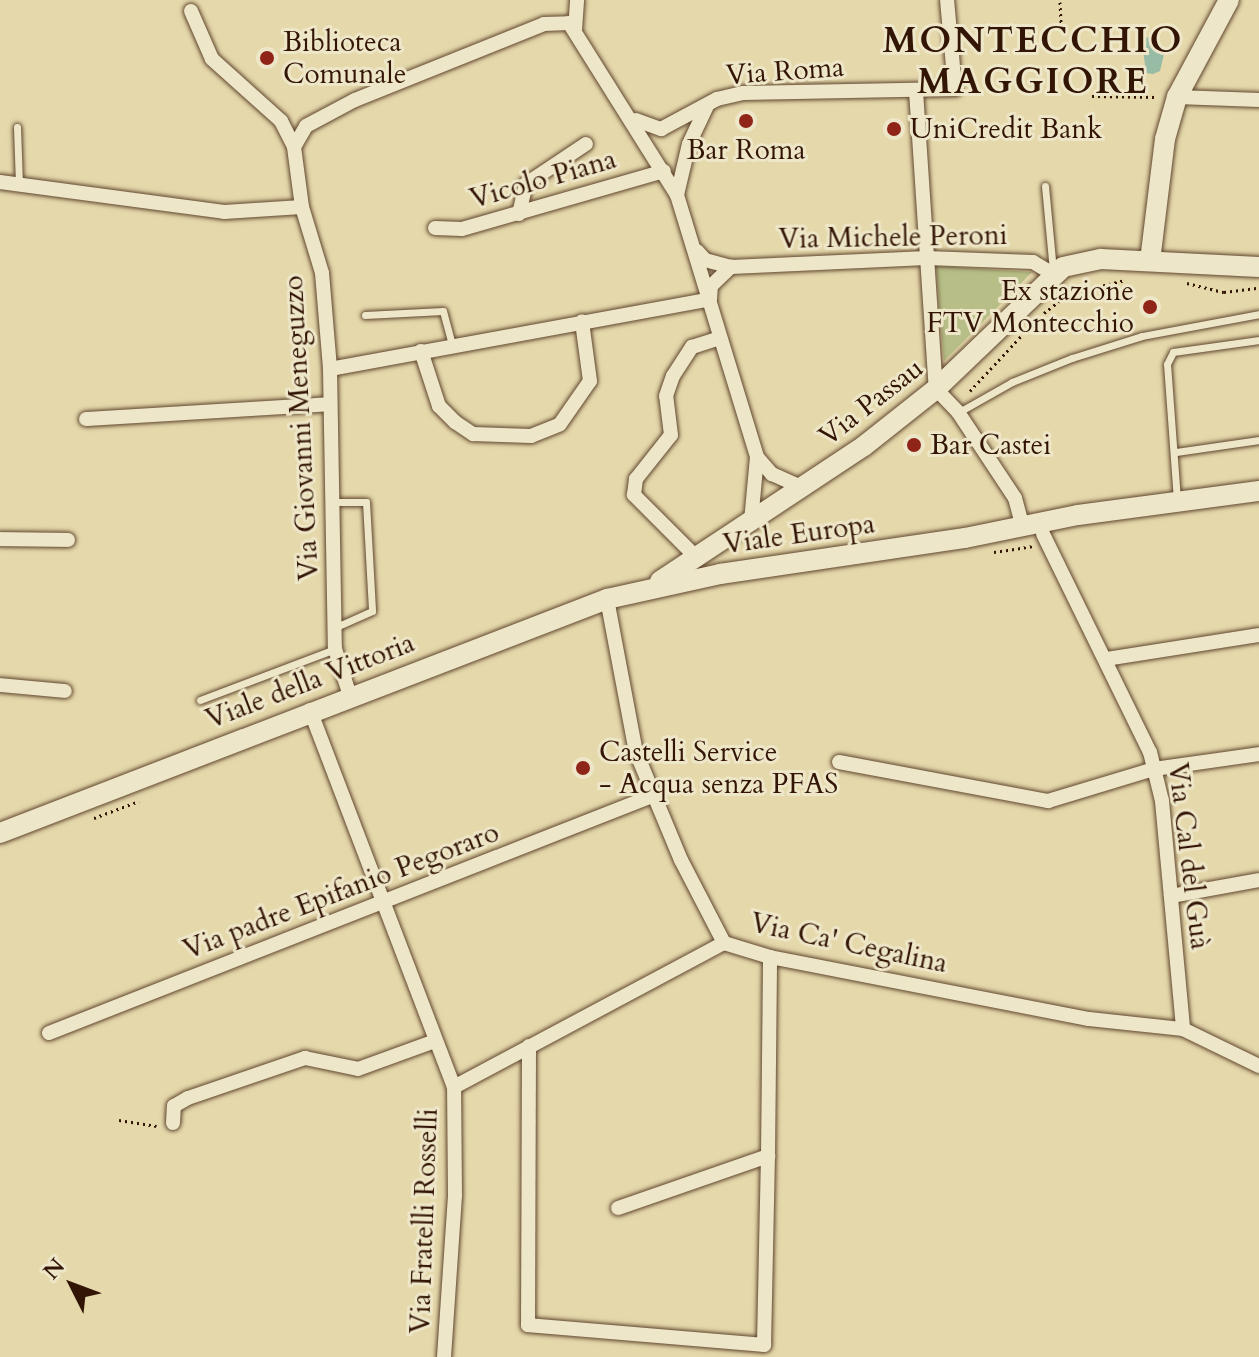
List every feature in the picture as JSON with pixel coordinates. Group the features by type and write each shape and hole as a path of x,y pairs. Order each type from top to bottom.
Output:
{"main road":[{"path":"1150,261 1165,139 1177,97 1229,0"},
{"name":"Via Passau","path":"643,591 698,559 804,488 936,389 1053,274 1101,259 1259,267"},
{"name":"Viale Europa","path":"965,538 1022,524 1259,491"},
{"name":"Viale Europa","path":"643,591 720,574 965,538 1043,534 1123,512"},
{"name":"Viale della Vittoria","path":"0,833 310,710 607,599 643,591"}],"street":[{"path":"575,30 577,0"},
{"name":"Via Roma","path":"630,114 649,129 661,129 707,106 743,93 955,89 947,0"},
{"path":"191,11 212,59 281,121 294,147"},
{"path":"294,147 299,132 329,112 504,38 557,20 575,30 630,114 677,195 757,457 751,522"},
{"path":"916,91 936,389 958,412 1015,498 1022,524"},
{"path":"1177,97 1259,100"},
{"name":"Via Roma","path":"677,195 689,144 707,106"},
{"path":"519,214 526,184 586,144"},
{"name":"Via Giovanni Meneguzzo","path":"294,147 302,207 322,273 330,369 335,649 350,696"},
{"name":"Vicolo Piana","path":"435,228 462,229 664,171"},
{"path":"0,182 224,212 302,207"},
{"name":"Via Michele Peroni","path":"696,250 705,260 731,267 927,258 1033,262 1053,274"},
{"path":"710,299 711,286 731,267"},
{"path":"330,369 452,344 710,299"},
{"path":"421,351 439,406 455,422 473,434 531,436 560,424 590,381 582,322"},
{"path":"698,559 634,495 636,479 671,435 666,396 673,376 692,347 720,338"},
{"path":"86,419 330,404"},
{"path":"757,457 772,474 804,488"},
{"name":"Via Cal del Guà","path":"1043,534 1106,659 1154,769 1171,896 1183,1029"},
{"path":"0,539 68,540"},
{"name":"Via Ca' Cegalina","path":"607,599 636,752 652,796 724,943 770,957 1089,1019 1183,1029"},
{"path":"1106,659 1259,635"},
{"path":"0,685 65,691"},
{"path":"310,710 454,1087 724,943"},
{"path":"839,762 1048,801 1154,769 1259,754"},
{"name":"Via padre Epifanio Pegoraro","path":"49,1033 382,905 652,796"},
{"path":"1171,896 1259,880"},
{"path":"529,1046 528,1325 764,1345 770,957"},
{"path":"1183,1029 1259,1066"},
{"path":"173,1123 174,1106 188,1098 305,1058 352,1070 435,1041"},
{"name":"Via Fratelli Rosselli","path":"444,1357 455,1195 454,1087"},
{"path":"618,1208 768,1156"}],"lane":[{"path":"17,127 19,186"},
{"path":"1045,186 1053,274"},
{"path":"365,315 443,311 452,344"},
{"path":"958,412 1012,382 1072,358 1142,336 1259,314"},
{"path":"1178,504 1167,364 1173,352 1259,340"},
{"path":"1176,452 1259,440"},
{"path":"333,502 366,502 372,611 336,627"},
{"path":"200,700 335,649"}],"path":[{"path":"1060,2 1061,24"},
{"path":"1092,96 1177,97"},
{"path":"1036,319 1068,294 1135,279"},
{"path":"1178,281 1224,292 1259,288"},
{"path":"968,393 1026,329"},
{"path":"119,1120 154,1126 173,1123"}],"shaded area":[{"path":"1148,37 1165,50 1160,71 1153,74 1146,73 1143,49 1135,43"},
{"path":"936,266 1032,272 944,361"}],"place":[{"name":"Biblioteca Comunale","path":"267,58"},
{"name":"Bar Roma","path":"746,121"},
{"name":"UniCredit Bank","path":"894,129"},
{"name":"Ex stazione FTV Montecchio","path":"1150,307"},
{"name":"Bar Castei","path":"914,445"},
{"name":"Castelli Service - Acqua senza PFAS","path":"583,768"}],"district":[{"name":"MONTECCHIO MAGGIORE","path":"1033,60"}]}
